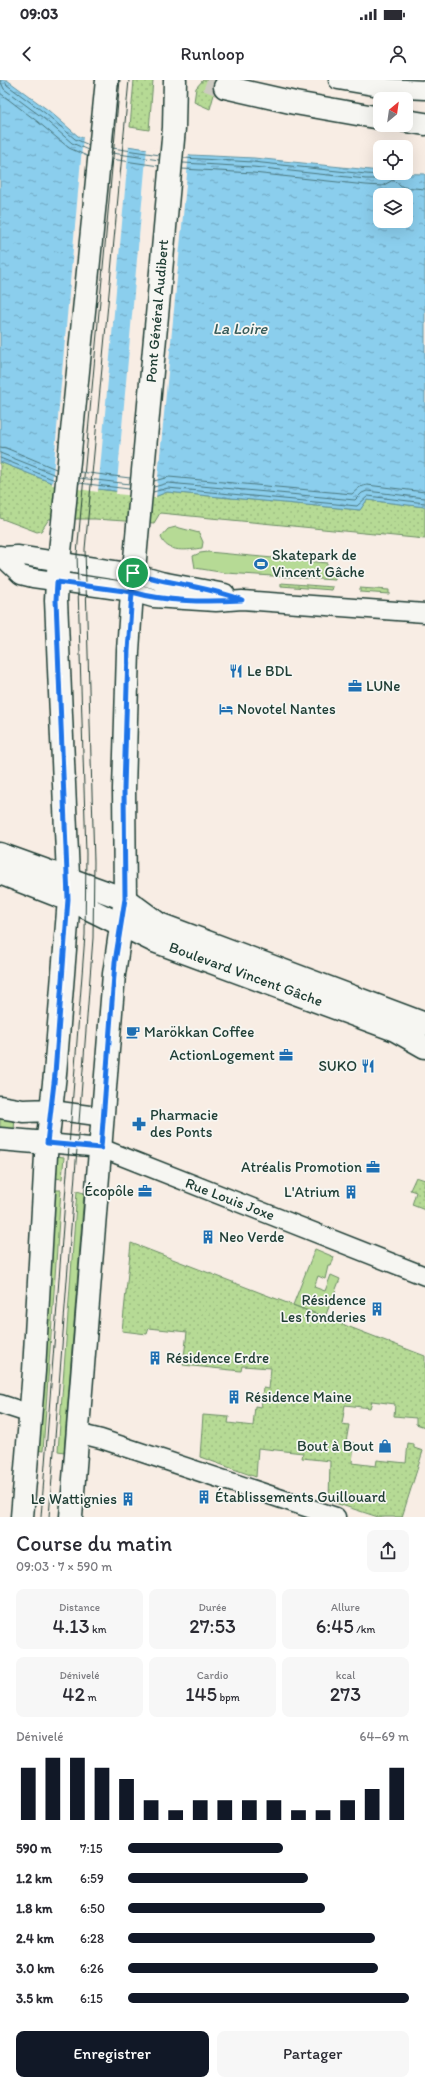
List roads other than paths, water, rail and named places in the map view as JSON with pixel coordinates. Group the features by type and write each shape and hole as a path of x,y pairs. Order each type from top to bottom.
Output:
{"main road":[{"path":"22,1517 31,1414 47,1143 52,1110 68,889 56,600 107,80"},
{"name":"Pont Général Audibert","path":"71,1517 104,1117 115,962 125,899 124,789 128,651 132,582 174,128 175,80"},
{"path":"225,87 295,103 373,117"},
{"path":"413,122 425,124"},
{"path":"0,854 68,889"},
{"path":"0,873 68,889"},
{"name":"Boulevard Vincent Gâche","path":"68,889 125,899 159,924 425,1024"},
{"name":"Boulevard Vincent Gâche","path":"68,889 121,926 154,941 357,1014 395,1030 425,1047"},
{"path":"0,1107 23,1110 52,1110"},
{"path":"0,1139 47,1143"}],"street":[{"path":"338,80 385,88 424,88"},
{"path":"1,556 16,555 58,572 132,582 160,599 216,602 242,600 425,613"},
{"path":"52,1110 104,1117"},
{"name":"Rue Louis Joxe","path":"47,1143 101,1148 425,1276"},
{"path":"0,1404 31,1414"},
{"path":"77,1433 101,1439 336,1517"}],"water":[{"name":"La Loire","path":"0,80 7,80 48,110 78,136 91,141 191,155 254,158 373,170 373,180 413,180 413,174 425,174 425,507 367,500 360,510 167,492 157,496 55,484 0,462"}],"tunnel":[{"path":"207,80 225,87"}],"tram line":[{"path":"41,1517 85,935 86,854 77,554 120,80"},
{"path":"49,1517 93,938 94,862 85,549 129,80"}],"place":[{"name":"Skatepark de Vincent Gâche","path":"261,564"},
{"name":"Le BDL","path":"236,671"},
{"name":"LUNe","path":"355,686"},
{"name":"Novotel Nantes","path":"226,709"},
{"name":"Marökkan Coffee","path":"133,1032"},
{"name":"ActionLogement","path":"286,1055"},
{"name":"SUKO","path":"368,1066"},
{"name":"Pharmacie des Ponts","path":"139,1124"},
{"name":"Atréalis Promotion","path":"373,1167"},
{"name":"Écopôle","path":"145,1191"},
{"name":"L'Atrium","path":"351,1192"},
{"name":"Neo Verde","path":"208,1237"},
{"name":"Résidence Les fonderies","path":"377,1309"},
{"name":"Résidence Erdre","path":"155,1358"},
{"name":"Résidence Maine","path":"234,1397"},
{"name":"Bout à Bout","path":"385,1446"},
{"name":"Établissements Guillouard","path":"204,1497"},
{"name":"Le Wattignies","path":"128,1499"}]}
